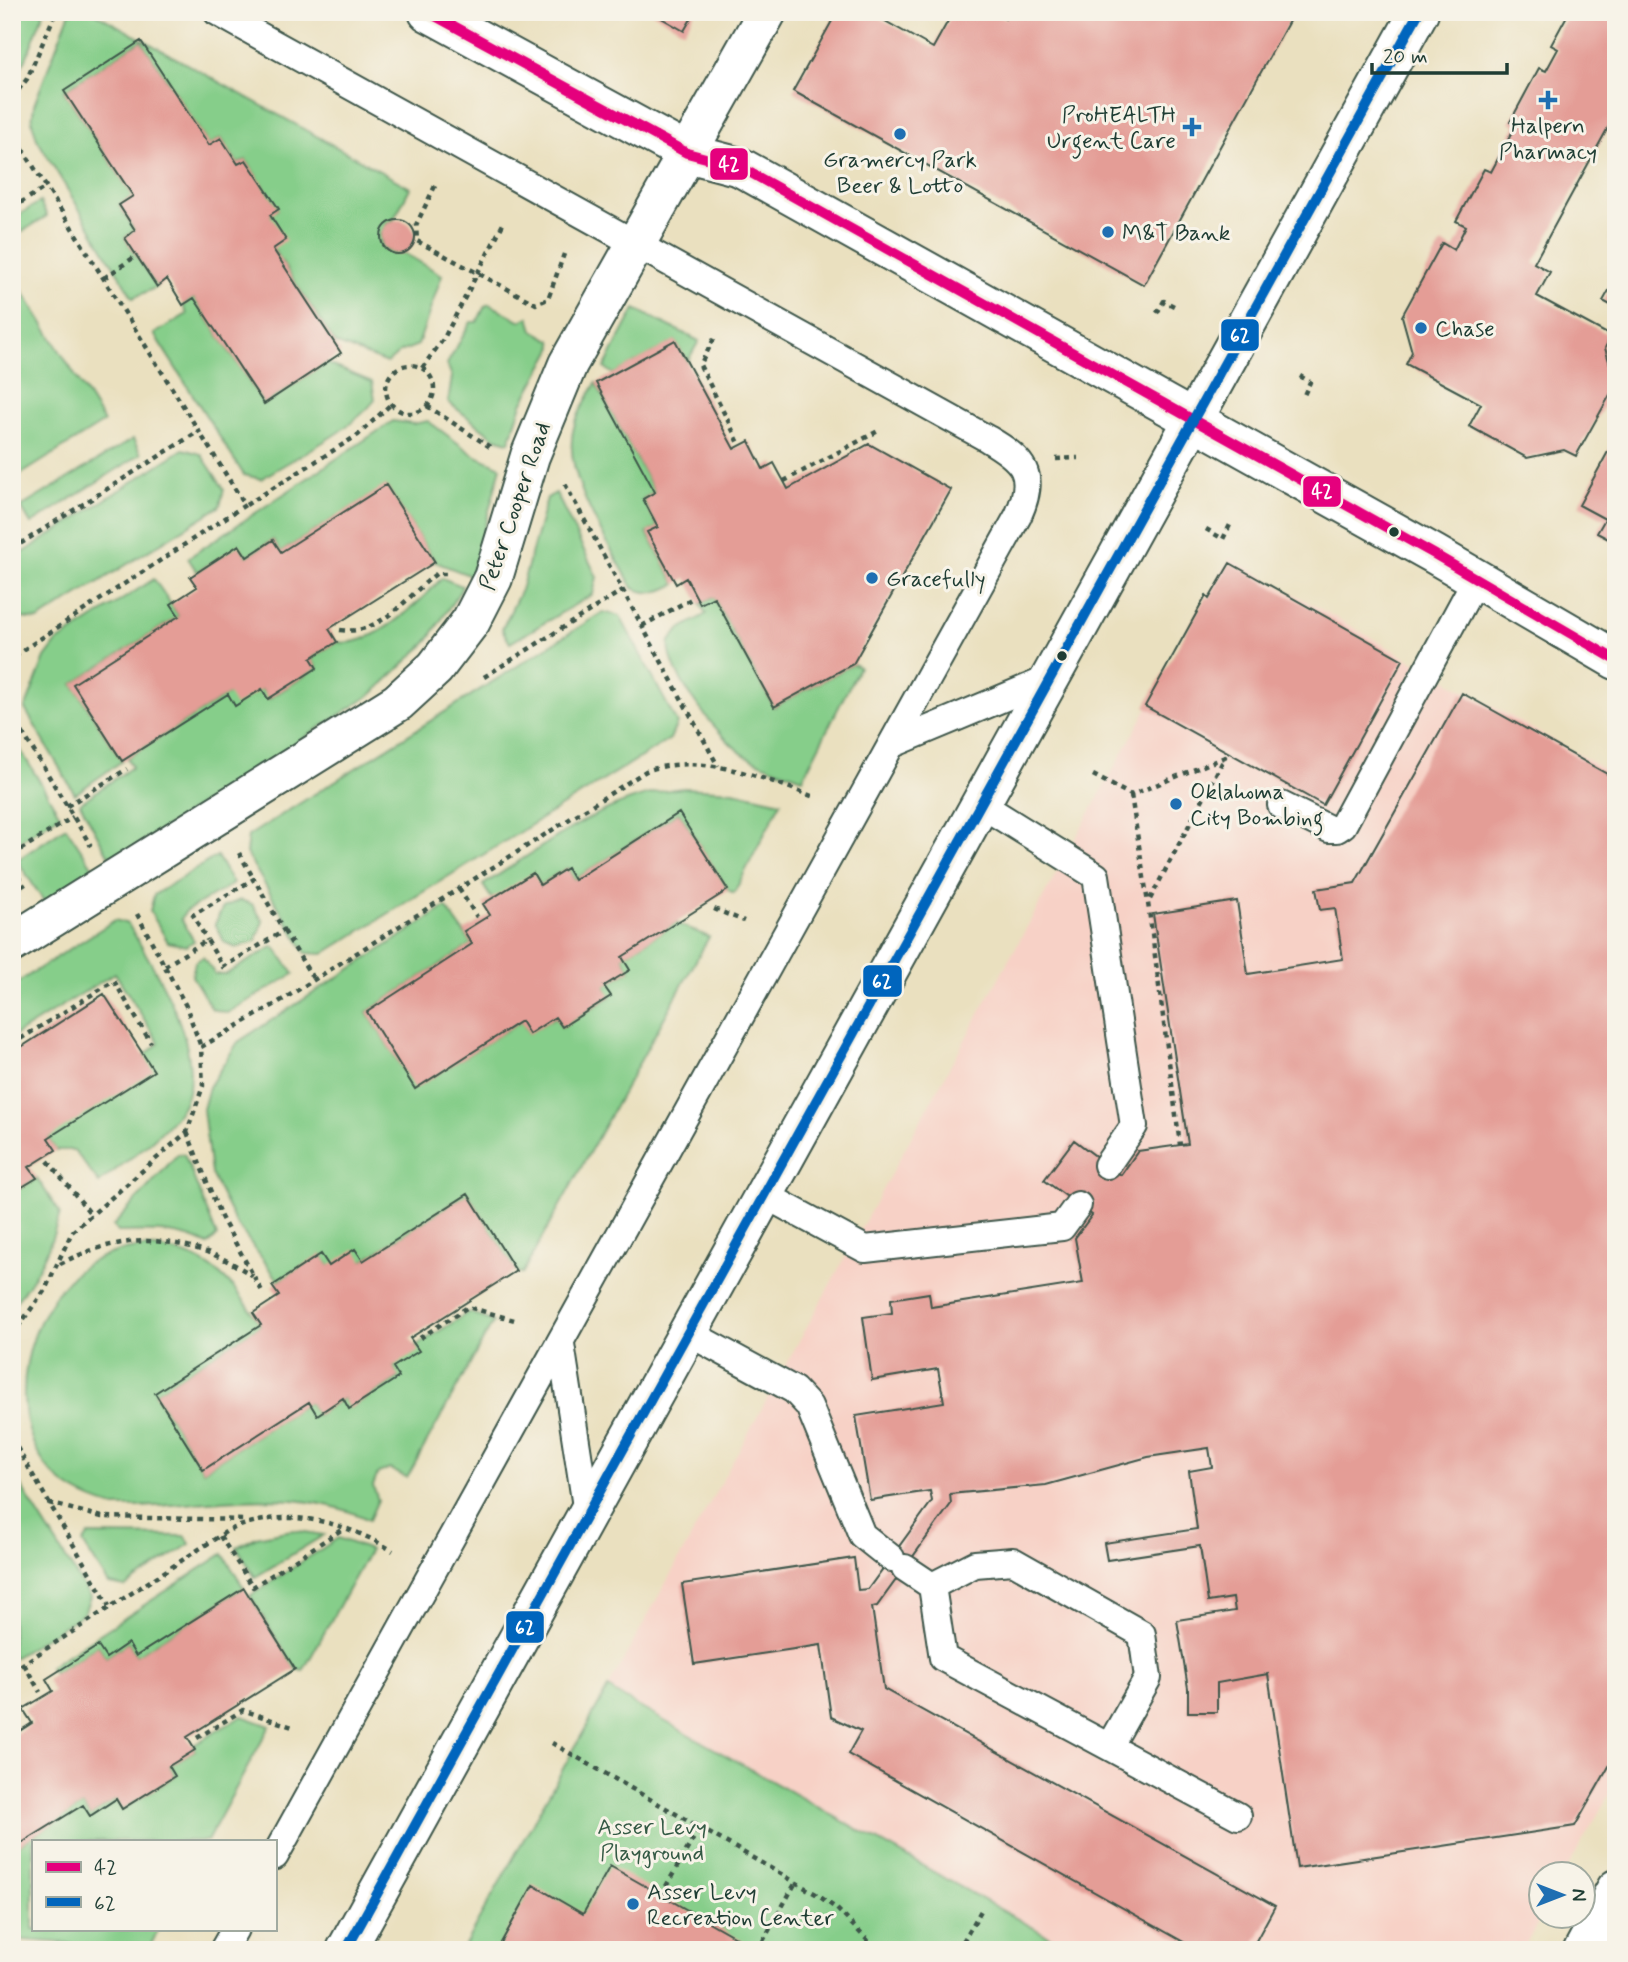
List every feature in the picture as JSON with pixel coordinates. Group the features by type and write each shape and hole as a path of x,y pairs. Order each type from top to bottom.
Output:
{"main road":[{"path":"428,12 687,153 740,167 1616,660"},
{"name":"Peter Cooper Road","path":"12,943 398,702 435,668 471,621 493,578 530,456 568,363 767,12"},
{"path":"346,1950 1046,680 1419,12"},
{"path":"1583,1950 1616,1889"}],"lane":[{"path":"217,12 1009,451 1025,469 1028,489 1021,509 893,744 561,1344 448,1538 276,1854"},
{"path":"1281,805 1329,829 1337,829 1343,825 1476,579"},
{"path":"893,744 1046,680"},
{"path":"979,803 1096,876 1134,1126 1107,1165"},
{"path":"763,1194 865,1249 1062,1227 1078,1205"},
{"path":"687,1332 794,1390 809,1406 862,1535 932,1586 943,1658 1238,1816"},
{"path":"561,1344 587,1513"},
{"path":"932,1586 975,1564 1013,1562 1142,1634 1148,1678 1109,1747"},
{"path":"223,1950 234,1930"}],"path":[{"path":"12,98 27,79 56,12"},
{"path":"12,132 245,505"},
{"path":"435,186 416,225 417,241 477,274 536,303 548,299 564,254"},
{"path":"12,208 46,187"},
{"path":"422,368 444,338 503,224"},
{"path":"104,278 136,256"},
{"path":"1157,313 1164,301 1178,308"},
{"path":"713,339 700,365 740,445"},
{"path":"401,366 422,368 428,373 433,386 431,400 427,406 413,413 397,410 391,404 386,391 390,376 401,366"},
{"path":"1300,376 1310,382 1304,395"},
{"path":"12,669 17,654 245,505 358,435 391,404"},
{"path":"427,406 480,443 498,451"},
{"path":"783,481 880,430"},
{"path":"12,549 199,431"},
{"path":"1052,459 1078,458"},
{"path":"564,481 718,767"},
{"path":"1206,529 1223,539 1230,525"},
{"path":"340,630 353,632 378,622 401,606 436,574"},
{"path":"482,677 623,590"},
{"path":"642,626 693,598"},
{"path":"12,646 17,654"},
{"path":"12,715 73,817 131,903 186,1006 201,1047 203,1086 187,1132 90,1213 72,1232 45,1290 12,1335"},
{"path":"1093,775 1130,794 1225,757 1148,903"},
{"path":"201,1047 314,980 646,771 669,763 718,767 814,797"},
{"path":"67,806 127,769"},
{"path":"1130,794 1148,903 1180,1145"},
{"path":"12,855 73,817"},
{"path":"237,849 314,980"},
{"path":"254,879 193,915 207,940 223,967 284,931"},
{"path":"459,889 477,918"},
{"path":"713,909 744,921"},
{"path":"165,966 207,940"},
{"path":"12,1044 114,982 151,1043"},
{"path":"187,1132 220,1217 262,1291"},
{"path":"48,1161 90,1213"},
{"path":"59,1264 101,1246 128,1241 157,1241 201,1248 230,1261 253,1276"},
{"path":"420,1338 468,1307 518,1321"},
{"path":"12,1439 109,1606"},
{"path":"49,1503 102,1517 251,1520 277,1516 342,1529 393,1551"},
{"path":"12,1671 220,1535 251,1520"},
{"path":"220,1535 253,1587 342,1529"},
{"path":"24,1664 40,1692"},
{"path":"197,1738 243,1710 295,1728"},
{"path":"552,1743 796,1882 837,1909 877,1950"},
{"path":"661,1895 700,1827"},
{"path":"758,1950 796,1882"},
{"path":"958,1950 982,1909"}],"shaded area":[{"path":"1230,558 1616,776 1616,1782 1572,1860 1526,1860 1526,1930 1534,1930 1523,1950 1073,1950 608,1688"}],"green space":[{"path":"12,12 44,12 26,59 12,81"},
{"path":"70,12 93,12 410,188 393,221 387,223 380,235 382,247 393,254 402,252 442,275 418,345 400,352 387,363 335,343 273,249 270,215 278,209 246,160 238,164 221,138 209,145 141,41 64,91 133,196 119,205 135,230 125,238 157,287 133,298 37,139 32,122 34,105"},
{"path":"40,202 47,216 12,238 12,219"},
{"path":"12,274 104,422 12,480"},
{"path":"194,298 264,404 326,363 372,382 375,400 337,433 261,479 244,475 154,334 187,314 183,305"},
{"path":"489,304 521,321 529,317 533,330 552,341 553,347 522,404 509,442 495,438 448,402 452,377 447,364 471,322 477,322 485,306"},
{"path":"635,309 699,341 687,362 675,341 614,374 604,368"},
{"path":"596,383 655,492 643,499 658,527 647,533 676,584 660,591 645,592 633,588 590,510 574,466 574,427"},
{"path":"393,421 413,424 428,421 474,455 501,467 471,576 435,562 386,486 281,552 273,540 247,557 239,546 197,572 188,558"},
{"path":"133,439 141,454 31,524 21,507"},
{"path":"183,449 201,454 224,489 220,506 38,620 22,618 12,601 12,560"},
{"path":"556,493 597,577 593,594 510,643 502,629 521,590 547,498"},
{"path":"442,578 462,586 460,591 426,643 372,694 119,857 108,855 80,803 132,767 127,758 228,694 262,689 269,699 317,668 311,658 337,642 351,642 380,631 408,611"},
{"path":"154,579 179,616 73,684 122,761 75,794 25,709 45,658 57,642"},
{"path":"714,597 774,707 853,664 859,667 803,778 760,763 736,748 696,704 676,669 670,653 670,641 679,630 706,614 700,604"},
{"path":"603,612 620,616 677,723 670,739 323,954 306,953 246,853 248,836"},
{"path":"12,736 60,815 12,846"},
{"path":"684,788 733,791 781,802 734,893 728,890 679,813 574,880 567,868 540,885 492,899 483,885 603,811 629,800"},
{"path":"66,827 96,872 47,906 17,860"},
{"path":"217,856 233,884 186,911 181,919 194,941 186,946 168,942 150,911 154,895"},
{"path":"240,900 252,904 263,921 256,941 236,948 224,942 215,924 223,907"},
{"path":"446,907 472,944 367,1012 415,1088 521,1021 529,1033 555,1017 562,1027 610,997 604,986 630,970 622,957 676,923 709,937 522,1274 516,1271 468,1194 363,1261 329,1266 321,1255 279,1281 235,1222 211,1174 203,1109 209,1087 238,1042"},
{"path":"115,920 128,924 165,989 186,1042 190,1067 188,1091 179,1112 152,1141 99,1183 74,1150 56,1150 48,1138 159,1043 115,973 12,1037 12,986"},
{"path":"274,946 294,974 227,1013 212,1009 192,976 195,962 203,957 215,974 226,974"},
{"path":"184,1154 217,1236 208,1245 175,1234 118,1232 113,1226 177,1155"},
{"path":"37,1178 60,1213 42,1262 12,1306 12,1193"},
{"path":"145,1247 184,1254 214,1269 238,1293 261,1325 155,1393 203,1470 309,1402 317,1415 343,1398 350,1408 398,1378 393,1367 416,1346 469,1312 493,1322 407,1478 390,1469 378,1473 373,1486 378,1500 369,1520 339,1508 276,1499 114,1507 77,1492 60,1481 46,1466 33,1443 26,1417 24,1390 27,1363 34,1336 46,1311 61,1289 79,1270 110,1254"},
{"path":"12,1472 90,1597 84,1613 12,1659"},
{"path":"292,1530 324,1535 255,1577 237,1547 256,1537"},
{"path":"89,1535 186,1536 190,1544 125,1587 109,1584 83,1543"},
{"path":"338,1538 370,1550 303,1671 295,1669 250,1596"},
{"path":"223,1554 244,1588 136,1656 128,1643 106,1658 98,1646 54,1674 49,1667"},
{"name":"Asser Levy Playground","path":"608,1688 627,1700 1073,1950 462,1950"},
{"path":"242,1716 270,1726 208,1840 32,1840 32,1930 158,1930 148,1950 90,1950 67,1943 12,1939 12,1849 83,1805 90,1816 116,1799 123,1809 175,1776 169,1766 195,1750 192,1746"}],"building":[{"path":"651,12 695,12 684,31"},
{"path":"837,12 869,12 933,48 953,12 993,12 1005,19 1009,12 1294,12 1144,285 793,91"},
{"path":"1569,12 1616,12 1616,113 1534,263 1550,272 1537,296 1611,336 1605,348 1616,384 1576,456 1564,450 1527,458 1469,426 1481,404 1406,364 1412,352 1402,316 1442,243 1454,250 1466,226 1456,221 1484,169 1491,172 1516,125 1510,122 1539,68 1546,71 1558,49 1551,45"},
{"path":"141,41 209,145 221,138 238,164 246,160 279,209 270,215 286,240 273,249 341,353 264,404 194,298 183,305 167,279 157,287 125,238 135,230 119,205 133,196 64,91"},
{"path":"398,220 410,225 415,237 410,249 398,254 386,249 381,237 386,225"},
{"path":"1616,278 1616,308 1603,301"},
{"path":"675,340 734,449 749,441 763,469 774,463 788,489 869,444 951,490 853,664 774,707 714,597 700,604 686,578 676,584 647,532 658,527 643,499 655,492 596,383"},
{"path":"1616,437 1616,543 1597,533 1605,519 1579,505"},
{"path":"386,485 435,562 329,629 337,642 311,658 317,668 268,699 262,689 235,706 228,694 122,761 73,684 179,616 171,604 197,587 190,577 239,545 247,557 273,540 281,552"},
{"path":"1230,563 1403,660 1323,805 1145,706 1206,596 1209,599"},
{"path":"1462,693 1616,779 1616,1754 1575,1826 1297,1868 1268,1674 1217,1683 1217,1712 1188,1712 1188,1688 1177,1620 1235,1611 1233,1598 1208,1602 1200,1546 1107,1560 1104,1543 1197,1529 1189,1471 1212,1467 1209,1448 1148,1457 1046,1485 950,1494 951,1504 877,1606 872,1607 884,1689 1275,1906 1251,1950 1198,1950 848,1754 861,1731 831,1717 821,1645 694,1664 682,1584 854,1558 858,1590 868,1589 932,1501 930,1491 870,1500 856,1416 944,1402 938,1369 872,1380 863,1317 892,1313 891,1299 929,1293 931,1307 1083,1283 1075,1238 1092,1215 1044,1180 1074,1140 1121,1175 1138,1151 1188,1144 1153,914 1237,901 1248,974 1343,959 1335,908 1320,910 1316,889 1355,883"},
{"path":"679,813 728,890 622,957 630,970 604,986 611,996 562,1027 555,1017 529,1034 521,1021 415,1089 367,1012 472,944 464,931 490,915 483,904 533,873 540,885 567,868 574,880"},
{"path":"104,994 154,1071 48,1138 56,1150 29,1167 37,1178 12,1193 12,1053"},
{"path":"468,1194 516,1271 410,1338 419,1351 393,1367 399,1377 349,1409 343,1398 317,1415 309,1402 203,1470 155,1393 261,1325 253,1313 279,1296 272,1286 321,1254 329,1266 355,1249 363,1261"},
{"path":"244,1588 295,1669 187,1737 195,1750 169,1766 175,1776 122,1809 116,1799 90,1816 83,1805 12,1849 12,1736 32,1723 23,1709 53,1691 46,1679 98,1646 106,1658 128,1643 136,1656"},
{"name":"Asser Levy Recreation Center","path":"610,1866 758,1950 497,1950 533,1885 583,1914"}],"transit line":[{"name":"42","path":"428,12 687,153 740,167 1434,554 1616,660"},
{"name":"62","path":"346,1950 1419,12"}],"place":[{"name":"Halpern Pharmacy","path":"1548,100"},
{"name":"ProHEALTH Urgent Care","path":"1192,127"},
{"name":"Gramercy Park Beer & Lotto","path":"900,134"},
{"name":"M&T Bank","path":"1108,232"},
{"name":"Chase","path":"1421,328"},
{"name":"Gracefully","path":"872,578"},
{"name":"Oklahoma City Bombing","path":"1176,804"},
{"name":"Asser Levy Recreation Center","path":"633,1904"}]}
